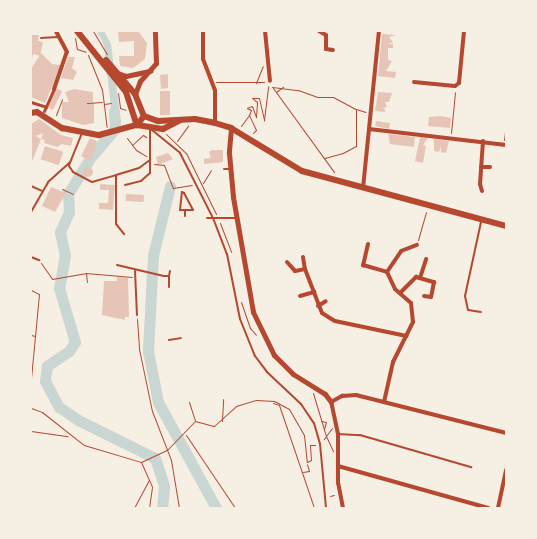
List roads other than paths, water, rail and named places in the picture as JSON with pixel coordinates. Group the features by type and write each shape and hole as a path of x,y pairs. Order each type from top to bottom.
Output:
{"main road":[{"path":"77,31 127,90 135,94 144,116 158,121 215,122 231,128 290,166 363,190 506,226"},
{"path":"82,31 93,49 116,73 127,90 137,125"},
{"path":"31,113 44,111 62,128 82,133 108,133 126,129 137,125 144,116"},
{"path":"137,125 149,128 167,128 182,120"}],"street":[{"path":"31,102 44,111 67,52 56,31"},
{"path":"135,94 140,81 157,59 155,31"},
{"path":"203,31 203,59 215,91 215,122"},
{"path":"265,31 268,81"},
{"path":"319,31 326,36 326,49 333,50"},
{"path":"363,190 379,31"},
{"path":"414,82 455,86 458,83 464,31"},
{"path":"116,73 126,76 150,70"},
{"path":"231,128 227,169 253,312 261,333 282,364 317,388 331,402 338,434 338,466 342,508"},
{"path":"369,129 505,144"},
{"path":"482,191 483,141"},
{"path":"481,167 490,167"},
{"path":"368,244 363,265 386,272 400,293 411,303 413,322 393,362 384,402"},
{"path":"386,272 401,251 417,244"},
{"path":"303,257 318,306 322,313 335,321 406,336"},
{"path":"420,278 426,259"},
{"path":"286,262 295,271 306,269"},
{"path":"400,293 416,277 434,282 431,297 424,296"},
{"path":"300,296 314,292"},
{"path":"318,306 326,301"},
{"path":"331,402 350,394 506,433"},
{"path":"338,466 488,508"},
{"path":"498,508 506,470"}],"lane":[{"path":"41,38 60,36"},
{"path":"125,185 142,181 150,172 151,138 144,116"},
{"path":"149,128 180,153 213,218 227,254 238,311 252,349 263,368 302,404 314,423 320,444 326,508"},
{"path":"31,212 42,190 70,162 76,153 82,133"},
{"path":"70,162 74,172 88,180 116,175 143,166 151,159"},
{"path":"116,175 116,224 124,234"},
{"path":"31,186 42,190"},
{"path":"182,192 193,210 185,210 180,210 182,192"},
{"path":"185,210 185,216"},
{"path":"207,218 236,218"},
{"path":"481,220 465,296 468,310 481,312"},
{"path":"31,257 39,260"},
{"path":"117,265 135,271 169,276"},
{"path":"169,287 170,270"},
{"path":"135,271 137,315"},
{"path":"170,340 181,338"},
{"path":"338,434 360,435 471,467"}],"waterway":[{"path":"92,156 115,129 114,111"},
{"path":"89,160 68,193 69,212 60,232 65,255 59,288 75,342 69,351 47,366 45,381 59,407 78,420 155,458 164,486 162,508"},
{"path":"170,186 153,255 148,351 158,402 216,508"}]}
